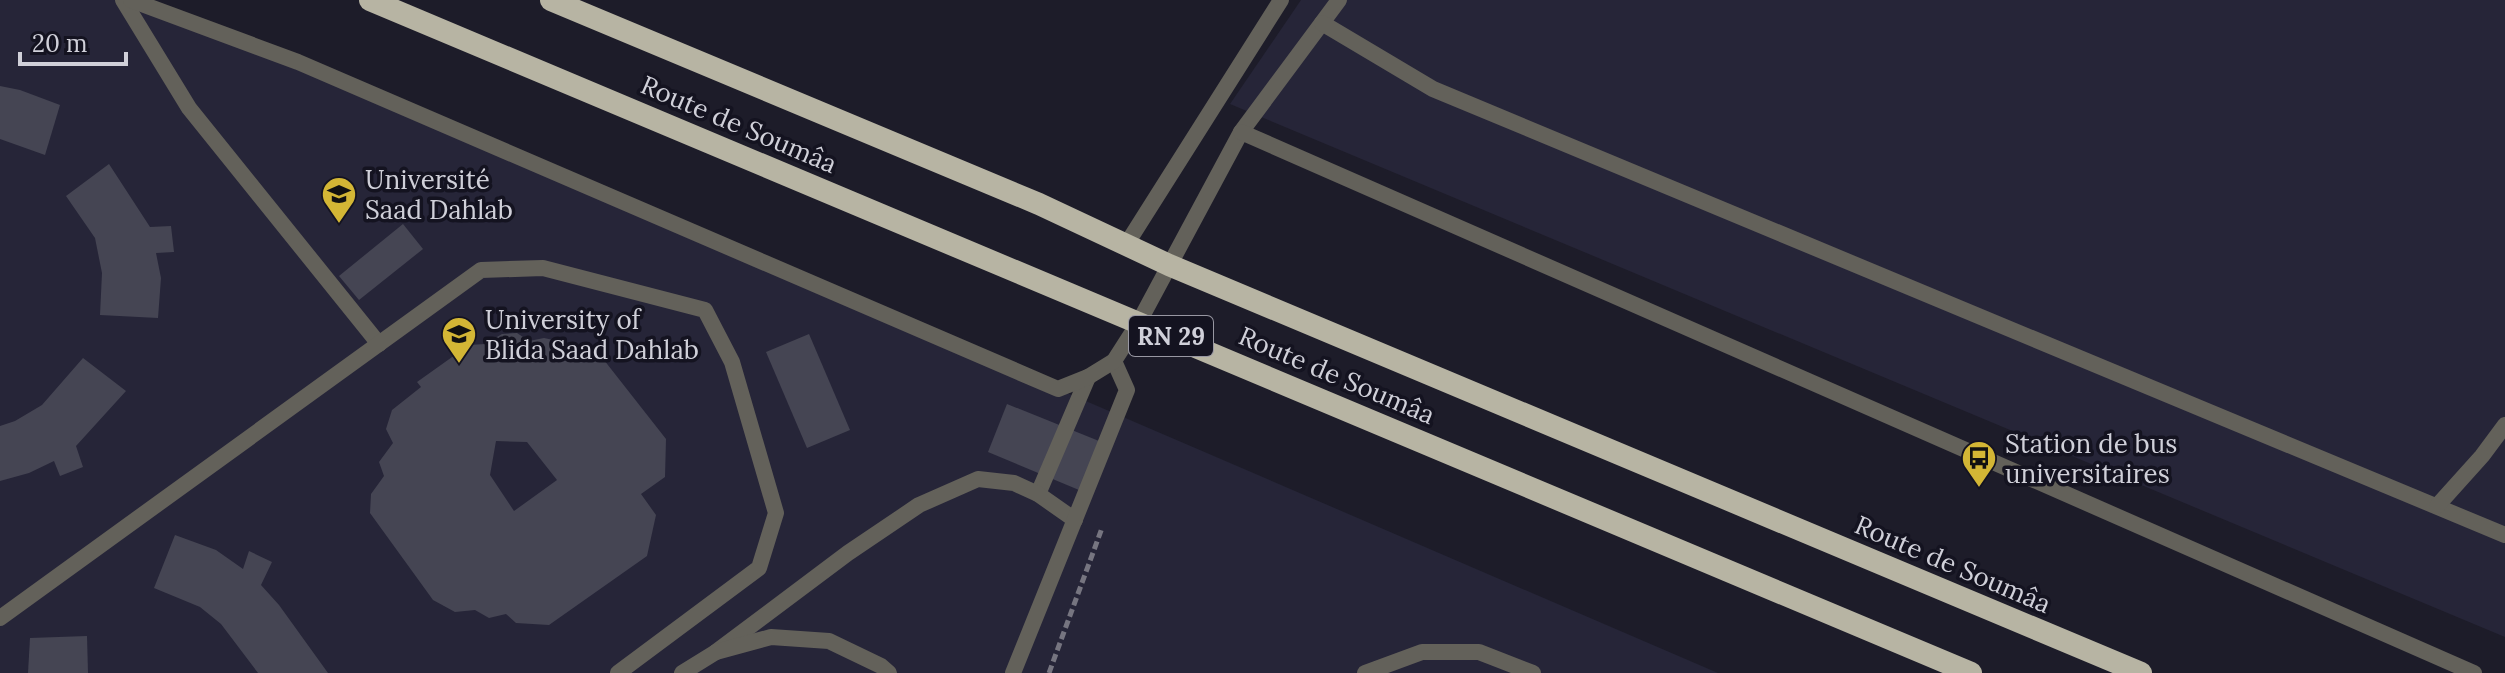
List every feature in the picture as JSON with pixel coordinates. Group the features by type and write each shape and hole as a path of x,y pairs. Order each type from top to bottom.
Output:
{"highway":[{"name":"Route de Soumâa","path":"370,0 1971,673"},
{"name":"Route de Soumâa","path":"551,0 1039,204 1169,265 2141,673"}],"street":[{"path":"123,0 189,108 379,344"},
{"path":"131,0 298,62 1058,389 1088,377 1114,361 1139,322 1241,132 1339,0"},
{"path":"1126,245 1281,0"},
{"path":"1322,23 1433,89 2505,535"},
{"path":"1241,132 2474,673"},
{"path":"0,618 481,270 543,268 705,310 732,362 776,513 759,568 618,673"},
{"path":"1013,673 1127,390 1114,361"},
{"path":"1038,494 1088,377"},
{"path":"2437,506 2505,425"},
{"path":"682,673 716,652 848,553 919,505 978,479 1014,483 1038,494 1075,520"},
{"path":"716,652 771,637 829,641 881,666 889,673"},
{"path":"1365,673 1422,652 1479,652 1533,673"}],"shaded area":[{"name":"University of Blida Saad Dahlab","path":"0,0 131,0 298,62 1718,673 0,673"},
{"path":"1301,0 2505,0 2505,637 1230,104"}],"building":[{"path":"0,86 60,105 45,155 0,139"},
{"path":"109,164 150,227 171,226 174,252 156,253 161,278 158,318 100,315 102,273 95,238 66,196"},
{"path":"403,224 423,249 359,300 339,276"},
{"path":"517,333 529,341 544,338 558,341 567,348 581,344 593,346 666,439 665,477 641,494 656,515 647,556 549,625 516,623 506,614 489,618 475,610 455,612 433,600 370,513 371,494 384,476 379,462 393,443 386,429 392,410 421,387 417,382 469,345 485,344 502,334","holes":["496,441 527,442 557,480 514,511 490,475"]},
{"path":"809,334 850,430 807,448 766,352"},
{"path":"83,358 126,391 76,446 83,467 60,476 54,461 29,473 0,481 0,426 42,405"},
{"path":"1007,404 1099,441 1079,490 988,452"},
{"path":"175,535 216,550 243,569 249,551 272,562 261,585 328,673 258,673 221,624 200,607 154,588"},
{"path":"87,636 88,673 28,673 30,638"}],"place":[{"name":"Université Saad Dahlab","path":"339,225"},
{"name":"University of Blida Saad Dahlab","path":"459,365"},
{"name":"Station de bus universitaires","path":"1979,489"}]}
